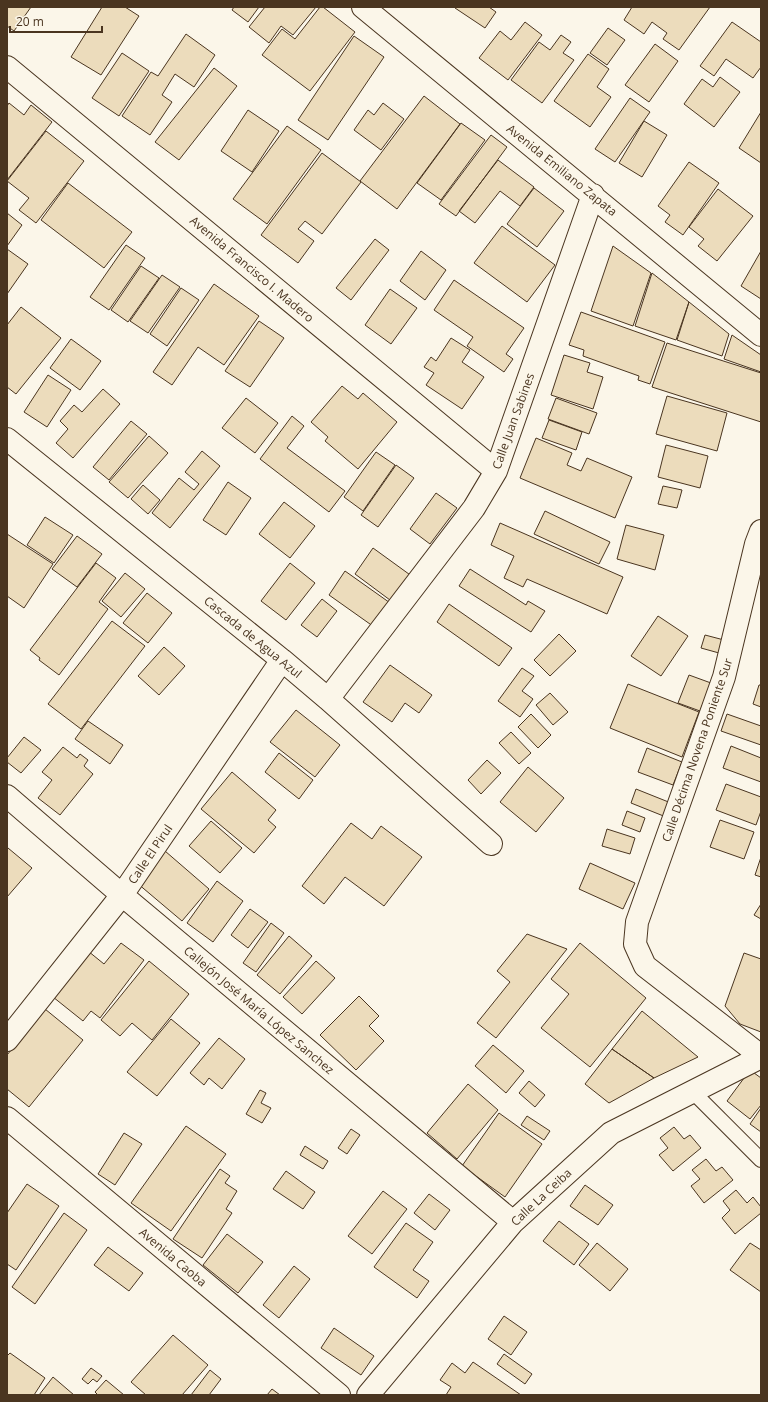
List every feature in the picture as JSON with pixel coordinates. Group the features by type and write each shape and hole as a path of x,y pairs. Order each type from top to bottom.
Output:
{"street":[{"name":"Avenida Emiliano Zapata","path":"363,7 761,334"},
{"name":"Avenida Francisco I. Madero","path":"7,67 496,471"},
{"name":"Calle Juan Sabines","path":"328,699 474,508 496,471 593,195"},
{"name":"Cascada de Agua Azul","path":"7,439 282,660 491,844"},
{"name":"Calle Décima Novena Poniente Sur","path":"761,531 756,544 724,677 637,922 635,944 646,966 761,1057"},
{"name":"Calle El Pirul","path":"7,1040 122,895 282,660"},
{"name":"Callejón José María López Sanchez","path":"7,796 122,895 513,1222"},
{"name":"Calle La Ceiba","path":"368,1395 513,1222 612,1132 761,1057"},
{"name":"Avenida Caoba","path":"7,1118 339,1395"}],"lane":[{"path":"692,1092 761,1160"}],"building":[{"path":"7,7 31,7 14,31 7,26"},
{"path":"102,7 125,7 139,16 101,75 71,57"},
{"path":"234,7 259,7 248,22 232,10"},
{"path":"265,7 316,7 293,35 281,26 269,43 249,27"},
{"path":"320,7 323,7 355,32 310,91 262,55 282,29 295,39"},
{"path":"489,7 496,12 485,28 455,8"},
{"path":"632,7 710,7 679,50 663,39 667,33 652,22 644,34 624,20"},
{"path":"525,22 542,35 508,80 479,58 500,31 511,40"},
{"path":"732,22 761,42 761,67 753,78 726,59 714,76 700,66"},
{"path":"608,28 625,40 607,65 590,53"},
{"path":"186,34 215,55 194,87 175,74 162,95 172,102 150,135 122,116 151,72 158,76"},
{"path":"561,35 571,42 563,53 574,60 542,103 511,80 539,42 550,50"},
{"path":"354,36 384,57 328,140 298,120"},
{"path":"655,44 678,61 649,102 625,85"},
{"path":"122,53 149,71 119,116 92,98"},
{"path":"588,54 609,69 597,87 611,97 590,127 554,101"},
{"path":"214,68 237,86 179,160 155,142"},
{"path":"720,77 740,92 714,127 684,104 702,79 713,87"},
{"path":"424,96 460,124 397,209 360,181"},
{"path":"630,98 650,112 615,162 595,149"},
{"path":"9,103 24,115 31,105 52,122 7,180 7,106"},
{"path":"383,103 404,119 381,150 354,130 368,110 374,115"},
{"path":"248,110 279,131 252,172 221,151"},
{"path":"761,112 761,163 739,148"},
{"path":"644,121 667,135 642,177 619,163"},
{"path":"461,123 485,140 441,200 417,183"},
{"path":"287,126 321,150 267,224 233,199"},
{"path":"46,131 84,161 36,223 19,210 29,198 7,181"},
{"path":"491,135 507,147 456,216 439,204"},
{"path":"322,153 361,182 322,234 305,221 298,229 314,241 298,263 261,235"},
{"path":"498,160 534,187 520,206 500,191 475,223 459,211"},
{"path":"689,162 719,183 683,235 665,222 670,215 658,206"},
{"path":"68,183 132,232 104,268 41,220"},
{"path":"534,188 564,211 537,247 507,224"},
{"path":"718,189 753,216 717,261 698,246 704,239 689,227"},
{"path":"7,213 22,225 7,246"},
{"path":"502,226 555,265 527,302 474,263"},
{"path":"375,239 389,250 351,300 336,288"},
{"path":"126,245 145,258 109,310 90,297"},
{"path":"613,246 651,273 633,326 591,311"},
{"path":"7,249 28,264 7,294"},
{"path":"421,251 446,270 425,300 400,281"},
{"path":"761,251 761,299 741,286"},
{"path":"141,266 159,278 128,322 111,310"},
{"path":"652,273 689,302 676,340 635,326"},
{"path":"162,275 180,287 148,333 130,321"},
{"path":"454,280 524,328 506,354 513,359 504,372 467,346 473,337 434,310"},
{"path":"214,284 259,316 224,365 198,347 172,385 153,372"},
{"path":"181,288 199,300 167,346 150,334"},
{"path":"390,289 417,308 391,344 365,325"},
{"path":"689,302 729,334 722,356 677,340"},
{"path":"21,307 61,338 16,394 7,387 7,325"},
{"path":"581,312 665,342 650,384 638,380 639,376 583,356 584,350 569,345"},
{"path":"259,321 284,338 250,387 225,371"},
{"path":"732,335 761,355 761,372 724,359"},
{"path":"451,338 470,350 462,362 484,377 462,409 426,385 434,373 424,367 431,357 436,361"},
{"path":"71,339 101,361 80,390 50,368"},
{"path":"667,343 761,373 761,422 652,387"},
{"path":"564,355 590,363 587,372 603,377 593,409 551,395"},
{"path":"48,375 71,390 47,427 24,412"},
{"path":"342,386 358,399 363,393 397,422 358,469 325,441 328,437 311,422"},
{"path":"103,389 120,404 73,458 56,443 68,429 60,421 74,405 82,412"},
{"path":"667,396 727,413 717,451 656,434"},
{"path":"246,398 278,423 255,453 222,428"},
{"path":"556,398 597,413 589,434 548,419"},
{"path":"292,416 304,426 287,448 345,491 329,512 260,459"},
{"path":"549,420 582,432 576,450 542,438"},
{"path":"131,421 147,434 109,480 93,467"},
{"path":"149,436 168,453 128,498 109,482"},
{"path":"536,438 572,453 567,465 581,471 587,458 632,477 615,518 520,478"},
{"path":"666,445 708,456 700,488 658,477"},
{"path":"202,451 220,466 170,528 152,513 179,478 194,490 199,484 185,472"},
{"path":"376,452 395,465 363,511 344,497"},
{"path":"396,465 414,478 378,527 361,515"},
{"path":"228,482 251,498 226,535 203,520"},
{"path":"143,485 160,500 148,514 131,499"},
{"path":"663,486 682,490 677,508 658,504"},
{"path":"436,493 457,508 430,544 410,529"},
{"path":"284,502 315,526 290,558 259,534"},
{"path":"545,511 610,542 599,564 534,534"},
{"path":"45,517 73,535 54,563 27,545"},
{"path":"500,523 623,577 607,614 527,579 523,587 504,578 514,556 491,545"},
{"path":"626,525 664,535 655,570 617,559"},
{"path":"7,534 53,564 24,608 7,596"},
{"path":"77,536 102,554 77,587 52,569"},
{"path":"373,548 413,577 394,603 355,574"},
{"path":"96,563 116,578 99,602 108,609 59,675 39,660 40,658 30,650"},
{"path":"290,563 315,583 286,620 261,601"},
{"path":"470,569 526,605 528,601 545,611 531,632 459,586"},
{"path":"345,571 393,605 377,629 329,595"},
{"path":"125,573 145,589 121,617 102,601"},
{"path":"147,593 172,613 148,643 123,623"},
{"path":"322,599 337,611 317,637 301,625"},
{"path":"449,604 512,648 499,666 437,622"},
{"path":"658,616 688,636 661,676 631,656"},
{"path":"112,621 145,646 81,729 48,704"},
{"path":"559,634 576,651 550,676 534,660"},
{"path":"705,635 724,640 719,653 701,648"},
{"path":"164,647 185,666 159,695 138,676"},
{"path":"390,665 432,695 419,713 405,703 392,722 363,702"},
{"path":"522,668 534,676 522,691 533,699 520,717 498,701"},
{"path":"689,675 711,683 700,711 678,703"},
{"path":"628,684 699,712 682,757 610,728"},
{"path":"759,685 761,685 761,707 753,704"},
{"path":"550,693 568,712 553,725 536,705"},
{"path":"296,710 340,745 315,777 270,742"},
{"path":"531,714 551,735 538,748 518,727"},
{"path":"727,714 761,726 761,745 721,731"},
{"path":"88,721 123,745 110,764 75,739"},
{"path":"511,732 531,753 519,764 499,743"},
{"path":"24,737 41,750 21,773 7,762 7,758"},
{"path":"731,746 761,758 761,782 723,768"},
{"path":"63,747 77,758 80,754 88,760 84,766 93,774 60,815 38,798 52,780 42,772"},
{"path":"647,748 682,762 673,785 638,772"},
{"path":"279,753 313,780 299,799 265,772"},
{"path":"487,760 501,773 481,794 468,780"},
{"path":"528,767 564,798 536,832 500,802"},
{"path":"232,772 276,810 268,820 276,827 254,853 201,809"},
{"path":"726,784 761,797 761,811 756,825 716,810"},
{"path":"636,789 671,803 666,817 631,803"},
{"path":"627,811 645,818 640,832 622,825"},
{"path":"720,820 754,832 744,859 710,847"},
{"path":"211,821 242,848 220,873 189,846"},
{"path":"351,823 372,839 381,826 422,857 384,906 345,877 324,904 302,886"},
{"path":"607,829 635,838 630,854 602,846"},
{"path":"8,848 32,868 7,897 7,849"},
{"path":"165,851 209,889 182,921 137,883"},
{"path":"761,857 761,877 755,875"},
{"path":"590,863 635,883 623,909 579,889"},
{"path":"217,881 243,901 213,942 187,923"},
{"path":"761,904 761,919 754,915"},
{"path":"250,909 268,922 248,948 231,935"},
{"path":"271,923 284,933 256,972 243,963"},
{"path":"527,934 567,949 496,1038 477,1023 510,982 497,971"},
{"path":"289,936 312,956 280,994 257,975"},
{"path":"121,943 144,960 100,1018 91,1011 83,1021 53,997 88,951 104,964"},
{"path":"580,943 646,998 590,1067 541,1028 569,994 551,979"},
{"path":"744,953 761,959 761,1032 740,1024 725,1006"},
{"path":"149,961 189,994 152,1040 132,1023 120,1036 101,1020"},
{"path":"316,961 335,978 302,1014 283,997"},
{"path":"359,996 379,1016 369,1026 384,1041 356,1070 320,1035"},
{"path":"45,1009 83,1040 29,1107 7,1089 7,1055"},
{"path":"642,1011 698,1057 654,1078 612,1049"},
{"path":"171,1019 200,1043 157,1096 127,1072"},
{"path":"219,1038 245,1059 222,1089 209,1078 204,1085 190,1073"},
{"path":"493,1045 524,1071 506,1093 475,1066"},
{"path":"612,1049 654,1078 609,1103 585,1084"},
{"path":"750,1070 761,1078 761,1105 750,1119 727,1101"},
{"path":"529,1081 545,1095 535,1107 519,1093"},
{"path":"468,1084 498,1110 457,1159 427,1133"},
{"path":"260,1090 266,1093 261,1103 271,1108 262,1123 246,1114"},
{"path":"761,1108 761,1132 750,1124"},
{"path":"499,1113 542,1144 505,1197 462,1166"},
{"path":"527,1116 550,1131 544,1140 521,1125"},
{"path":"186,1126 226,1154 171,1231 131,1203"},
{"path":"674,1127 684,1139 690,1135 701,1148 673,1171 659,1155 668,1148 660,1138"},
{"path":"351,1129 360,1135 347,1154 338,1148"},
{"path":"124,1133 142,1144 115,1185 98,1174"},
{"path":"305,1146 328,1161 323,1169 300,1155"},
{"path":"706,1159 716,1171 722,1167 733,1180 704,1203 691,1186 700,1179 692,1170"},
{"path":"220,1169 230,1176 225,1183 237,1191 226,1209 232,1213 202,1258 173,1239"},
{"path":"286,1171 315,1192 303,1209 273,1189"},
{"path":"27,1184 59,1206 16,1270 7,1264 7,1213"},
{"path":"585,1185 613,1205 598,1225 570,1206"},
{"path":"736,1190 747,1203 753,1197 761,1207 761,1213 735,1234 722,1218 730,1210 723,1201"},
{"path":"383,1191 407,1209 372,1254 348,1236"},
{"path":"429,1194 450,1210 435,1230 414,1213"},
{"path":"64,1213 87,1230 35,1304 12,1287"},
{"path":"559,1221 589,1244 574,1265 543,1241"},
{"path":"406,1223 433,1242 413,1270 429,1281 417,1298 374,1267"},
{"path":"227,1234 263,1262 238,1293 203,1265"},
{"path":"597,1243 628,1269 610,1291 579,1265"},
{"path":"750,1243 761,1250 761,1292 730,1270"},
{"path":"108,1247 143,1273 129,1291 94,1265"},
{"path":"294,1266 310,1279 279,1318 263,1305"},
{"path":"504,1316 527,1332 511,1355 488,1339"},
{"path":"334,1328 374,1356 361,1375 321,1348"},
{"path":"173,1335 208,1365 182,1395 146,1395 131,1382"},
{"path":"10,1353 45,1378 34,1395 7,1395 7,1356"},
{"path":"504,1354 532,1374 525,1384 497,1364"},
{"path":"473,1362 521,1395 446,1395 451,1387 440,1380 452,1363 465,1373"},
{"path":"91,1368 102,1376 97,1382 93,1379 88,1384 82,1379"},
{"path":"210,1370 221,1379 209,1395 191,1395"},
{"path":"53,1377 74,1395 39,1395"},
{"path":"106,1380 124,1395 98,1395 95,1392"},
{"path":"272,1389 280,1395 267,1395"}]}
